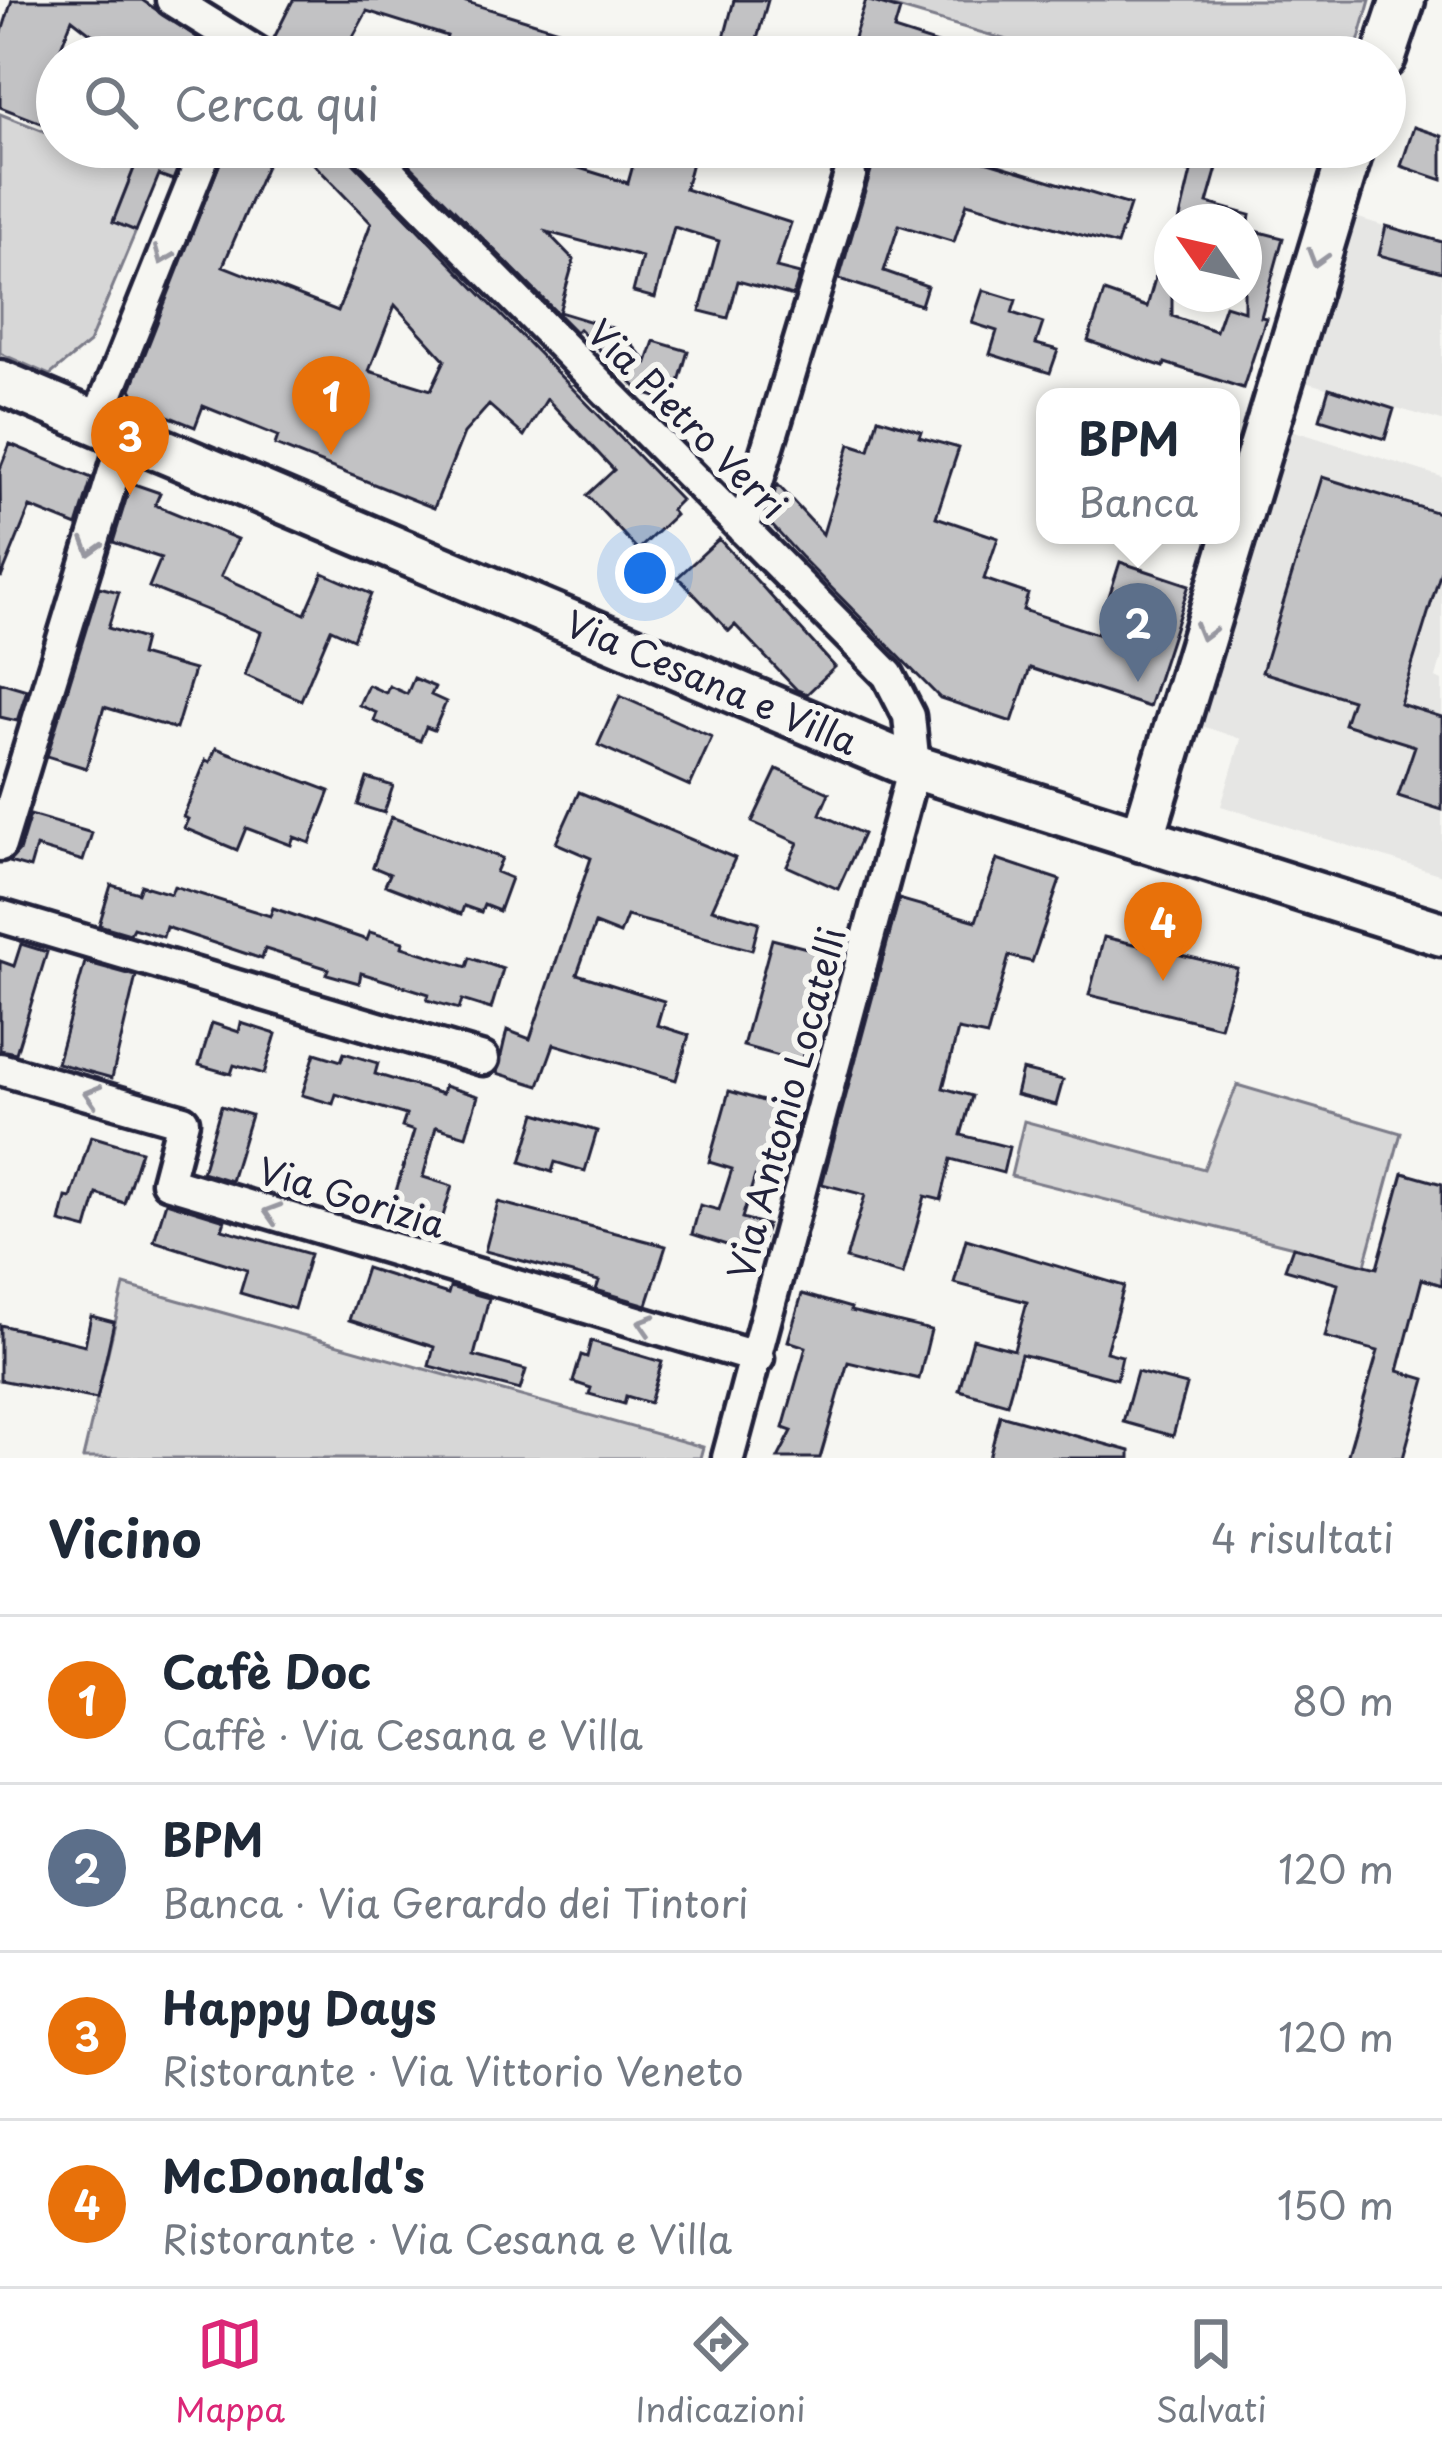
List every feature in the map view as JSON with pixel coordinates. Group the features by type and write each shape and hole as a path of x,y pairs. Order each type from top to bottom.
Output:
{"main road":[{"path":"1391,36 1403,0"},
{"path":"1240,516 1346,168"},
{"name":"Via Cesana e Villa","path":"0,382 914,766 1442,934"},
{"path":"1142,839 1232,544"}],"street":[{"path":"172,0 226,36"},
{"path":"0,845 111,429 200,168"},
{"name":"Via Pietro Verri","path":"386,168 888,676 909,716 914,766"},
{"path":"743,529 850,175"},
{"name":"Via Antonio Locatelli","path":"728,1458 914,766"},
{"path":"0,916 483,1060"},
{"name":"Via Gorizia","path":"0,1070 183,1121 167,1182 758,1358"}],"shaded area":[{"path":"870,0 1370,0 1360,36 993,36"},
{"path":"0,114 36,128 36,168 134,168 113,221 136,231 89,343 50,375 0,353"},
{"path":"1349,215 1442,244 1442,421 1305,382 1322,334 1318,314"},
{"path":"1291,430 1442,477 1442,656 1436,678 1442,681 1442,875 1221,806 1241,739 1199,725"},
{"path":"1237,1085 1401,1133 1365,1265 1011,1176 1024,1121 1204,1169"},
{"path":"124,1285 703,1447 700,1458 83,1458"}],"building":[{"path":"12,0 142,0 195,36 94,36 72,19 65,36 36,36 36,121 0,107 0,38"},
{"path":"293,0 460,0 578,36 447,36 367,11 353,36 275,36"},
{"path":"734,0 768,0 758,36 725,36"},
{"path":"866,0 900,10 894,30 913,36 855,36"},
{"path":"1414,127 1442,136 1442,180 1406,168"},
{"path":"134,168 178,168 173,180 159,175 136,231 113,222"},
{"path":"218,168 265,168 223,266 338,311 371,223 318,168 358,168 681,500 671,510 675,515 638,550 587,495 614,470 547,399 524,436 489,405 464,433 434,508 275,445 278,436 203,406 195,427 140,405 131,389","holes":["395,305 445,360 431,390 369,371"]},
{"path":"413,168 579,168 628,183 632,168 690,168 685,189 791,223 776,268 800,274 793,296 738,281 728,318 700,311 719,241 674,227 655,298 633,292 642,257 547,232 574,260 559,312 619,330 647,362 654,341 688,351 673,402 642,393 579,329 576,332"},
{"path":"872,168 1008,168 1130,205 1117,245 967,203 954,242 899,225 884,271 927,286 921,305 839,279"},
{"path":"1185,168 1217,168 1207,203 1211,204 1183,204 1191,172"},
{"path":"1386,226 1442,242 1442,272 1379,255"},
{"path":"1262,233 1283,238 1261,317 1266,318 1243,388 1088,341 1104,292 1147,307 1154,282 1154,312 1172,312 1172,316 1216,331 1223,312 1262,312"},
{"path":"983,290 1016,300 1012,313 1043,323 1036,344 1058,350 1050,373 990,354 997,331 972,323"},
{"path":"1329,388 1394,409 1385,439 1320,419"},
{"path":"878,418 959,448 936,517 998,538 984,579 1028,594 1023,610 1097,634 1120,562 1189,585 1149,707 1030,668 1012,722 940,698 800,556 766,519 776,488 778,485 823,534 850,444 869,450"},
{"path":"10,444 92,478 77,526 30,507 1,578 0,469"},
{"path":"1322,477 1442,514 1442,568 1400,704 1442,717 1442,810 1398,796 1415,746 1344,724 1352,700 1262,672"},
{"path":"131,483 160,493 155,505 238,539 221,576 305,614 323,573 371,594 353,639 331,629 301,700 245,675 261,632 149,587 161,558 113,542"},
{"path":"719,539 835,667 807,694 797,690 735,625 729,631 678,577"},
{"path":"99,587 119,592 108,628 144,639 140,655 194,670 176,729 104,707 86,768 47,756"},
{"path":"414,678 435,687 431,695 446,702 434,730 426,727 420,741 374,721 377,713 359,705 368,685 386,693 389,686 407,694"},
{"path":"0,682 27,690 17,721 0,717"},
{"path":"620,696 712,737 690,786 598,745"},
{"path":"216,748 330,791 310,843 294,837 291,845 246,828 237,850 184,828 188,819 183,817 206,760 210,762"},
{"path":"777,769 829,793 820,814 863,834 838,889 787,866 798,843 752,822"},
{"path":"367,778 393,786 384,813 358,805"},
{"path":"579,792 735,858 712,909 759,922 752,950 627,916 620,934 595,924 577,974 664,1001 657,1025 689,1035 676,1080 554,1044 539,1086 497,1073 507,1030 530,1039 591,858 556,843"},
{"path":"30,815 92,833 83,861 36,847 30,868 9,862 19,851"},
{"path":"391,817 502,858 496,872 511,878 499,911 484,905 481,912 464,906 461,914 385,885 390,874 373,867"},
{"path":"997,859 1060,880 1032,962 1009,956 987,1036 958,1030 943,1088 972,1096 961,1135 1009,1147 1003,1173 951,1159 941,1200 925,1196 903,1275 846,1259 865,1195 822,1184 899,899 976,921"},
{"path":"111,885 138,893 141,885 171,894 174,886 270,916 273,908 367,940 370,932 467,967 470,958 503,969 491,1009 462,1000 459,1009 427,1000 429,994 361,973 359,983 327,974 329,969 265,949 262,959 166,927 163,937 99,925"},
{"path":"1104,937 1237,968 1220,1027 1089,995"},
{"path":"772,939 830,954 801,1062 743,1046"},
{"path":"21,944 47,952 16,1053 0,1050 0,961 14,966"},
{"path":"85,962 136,976 112,1078 57,1063"},
{"path":"212,1023 239,1032 241,1023 276,1034 264,1074 234,1065 231,1074 199,1065"},
{"path":"315,1053 341,1061 344,1053 378,1063 375,1074 442,1094 444,1086 478,1096 466,1136 436,1127 423,1177 452,1186 438,1233 388,1218 414,1131 402,1127 406,1115 336,1094 333,1104 302,1095"},
{"path":"1022,1070 1063,1080 1056,1105 1016,1095"},
{"path":"729,1091 801,1112 788,1160 776,1156 769,1180 755,1176 742,1218 767,1225 758,1255 692,1234 700,1205 719,1210 732,1169 709,1162"},
{"path":"221,1106 251,1115 231,1181 202,1172"},
{"path":"536,1113 597,1131 585,1171 555,1162 552,1172 521,1162"},
{"path":"91,1136 141,1151 124,1203 97,1194 87,1229 60,1222"},
{"path":"1403,1173 1442,1184 1442,1285 1422,1279 1398,1371 1425,1379 1403,1458 1347,1458 1378,1351 1325,1337 1338,1284 1285,1269 1293,1247 1377,1268"},
{"path":"166,1202 225,1220 222,1229 310,1254 294,1309 240,1293 247,1270 154,1241"},
{"path":"498,1202 666,1246 647,1305 596,1290 599,1281 485,1251"},
{"path":"966,1239 1124,1286 1106,1352 1122,1356 1117,1379 1021,1354 1007,1404 959,1390 973,1339 1014,1350 1027,1302 954,1283"},
{"path":"366,1268 448,1294 450,1287 489,1298 474,1356 526,1370 520,1390 429,1366 434,1347 349,1320"},
{"path":"802,1294 931,1330 919,1379 848,1362 820,1458 778,1458 792,1431 783,1428 806,1347 788,1341"},
{"path":"91,1316 114,1322 97,1399 0,1380 0,1325 85,1345"},
{"path":"591,1341 662,1362 650,1403 626,1396 624,1404 589,1394 591,1388 573,1382"},
{"path":"1137,1372 1187,1385 1173,1436 1123,1422"},
{"path":"1000,1415 1130,1451 1130,1458 989,1458"}],"place":[{"name":"Cafè Doc","path":"331,455"},
{"name":"Happy Days","path":"130,495"},
{"name":"BPM","path":"1138,682"},
{"name":"McDonald's","path":"1163,981"}]}
